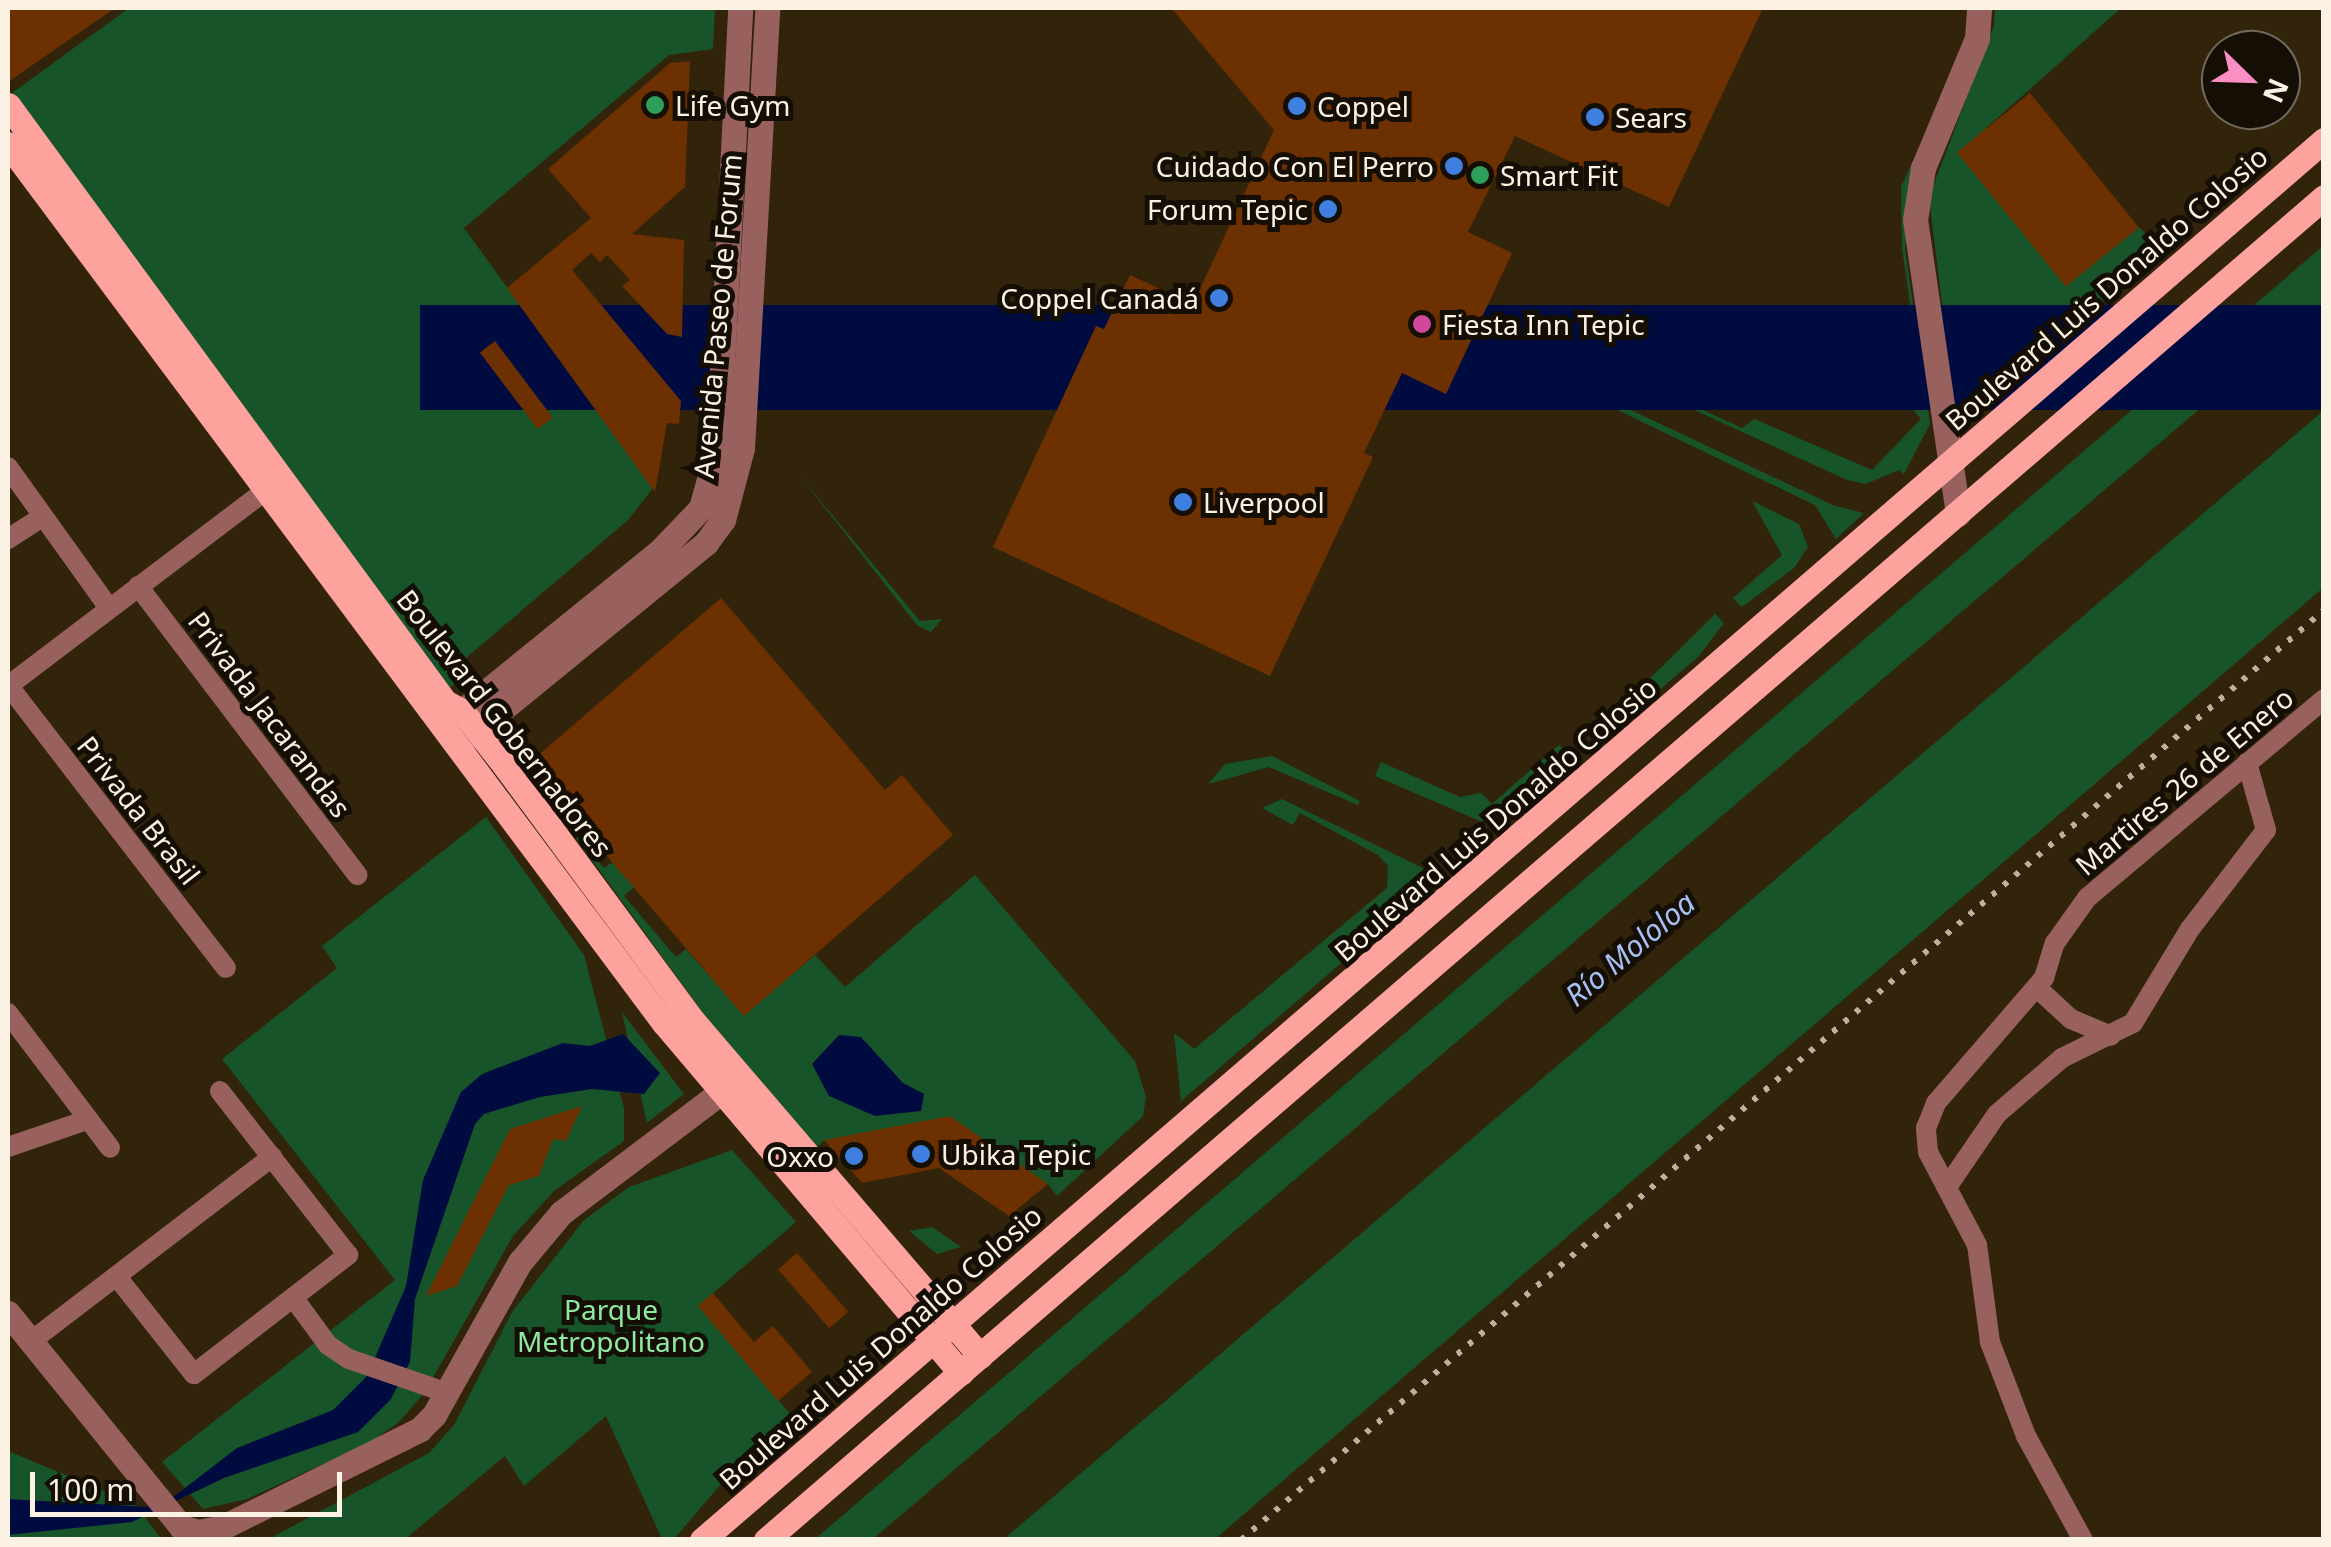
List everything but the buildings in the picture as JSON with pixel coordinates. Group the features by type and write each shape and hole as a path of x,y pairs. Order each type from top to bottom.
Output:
{"main road":[{"name":"Boulevard Gobernadores","path":"11,117 275,484"},
{"name":"Boulevard Luis Donaldo Colosio","path":"702,1540 1482,871 2324,140"},
{"name":"Boulevard Gobernadores","path":"8,144 445,702 719,1094 943,1333"},
{"path":"766,1540 2324,197"},
{"path":"1533,882 1514,883 1512,864 1678,718 1687,693"},
{"name":"Boulevard Gobernadores","path":"460,728 970,1365"},
{"path":"1269,1107 1280,1080 1480,910 1488,886 1482,871"}],"street":[{"name":"Avenida Paseo de Forum","path":"460,728 658,552 701,508 718,446 740,8"},
{"name":"Avenida Paseo de Forum","path":"460,728 706,543 722,520 741,460 768,8"},
{"path":"1958,88 1967,42 1960,8"},
{"path":"1958,514 1915,220 1923,168 1977,38 1980,8"},
{"path":"8,468 109,608"},
{"path":"8,685 275,484"},
{"path":"8,540 42,517"},
{"name":"Privada Jacarandas","path":"138,586 357,875"},
{"name":"Privada Brasil","path":"8,685 226,968"},
{"name":"Martires 26 de Enero","path":"2083,1540 2026,1436 1990,1342 1977,1245 1928,1152 1926,1128 1936,1104 2036,988 2056,943 2087,898 2324,700"},
{"path":"1947,1187 1997,1114 2062,1058 2133,1022 2190,929 2266,830 2247,763"},
{"path":"2036,988 2071,1020 2111,1036"},
{"path":"8,1013 110,1148"},
{"path":"8,1312 171,1515 198,1532 241,1520 389,1450 420,1429 448,1393 520,1262 550,1225 742,1076"},
{"path":"116,1278 194,1374 348,1256 220,1091"},
{"path":"8,1147 88,1120"},
{"path":"30,1342 272,1157"},
{"path":"295,1300 328,1345 349,1359 448,1393"}],"green space":[{"path":"129,8 715,8 713,49 669,55 464,228 653,488 628,520 460,663 467,674 447,690 12,93"},
{"path":"1995,8 2121,8 1958,153 2066,286 2139,227 2162,251 1980,409 1963,409 1953,395 1929,197 1994,26"},
{"path":"1917,152 1905,248 1930,424 1904,474 1899,470 1866,484 1847,480 1596,365 1575,342 1571,325 1583,330 1598,362 1742,428 1754,419 1872,470 1921,419 1911,407 1919,387 1918,359 1902,248 1901,187"},
{"path":"2323,246 2323,304 873,1539 815,1539"},
{"path":"1584,388 1835,506 1864,513 1836,539 1815,505 1582,393"},
{"path":"2323,411 2323,588 1215,1539 1004,1539"},
{"path":"800,476 920,621 942,619 931,632 917,625"},
{"path":"1752,501 1799,524 1808,547 1794,568 1742,607 1733,598 1782,555"},
{"path":"1715,614 1724,623 1698,657 1612,730 1607,725 1595,737 1585,727 1622,706"},
{"path":"1559,745 1571,758 1487,824 1375,776 1381,762 1460,797 1481,793 1492,804"},
{"path":"1272,756 1360,801 1358,805 1269,767 1208,784 1225,764"},
{"path":"528,764 580,824 573,831 604,868 613,862 634,887 624,896 676,957 686,949 744,1016 815,955 845,987 975,875 1135,1061 1146,1097 1143,1116 1057,1196 1048,1184 825,1140 814,1149 725,1043 525,768"},
{"path":"1282,799 1441,877 1181,1101 1174,1033 1194,1049 1387,888 1388,866 1378,855 1300,813 1293,825 1262,808"},
{"path":"486,817 584,955 624,1108 624,1141 554,1191 513,1236 425,1392 399,1422 371,1442 247,1499 203,1509 162,1462 395,1280 222,1059 337,968 322,946"},
{"path":"622,1012 684,1094 647,1123"},
{"name":"Parque Metropolitano","path":"732,1150 796,1222 698,1306 793,1417 738,1464 674,1539 662,1539 606,1416 524,1486 505,1456 405,1539 267,1540 429,1453 454,1425 512,1312 584,1220 629,1187"},
{"path":"932,1227 961,1247 937,1254 909,1231"},
{"path":"8,1451 135,1504 161,1539 8,1539"}],"water":[{"path":"420,305 2323,305 2323,410 420,410"},
{"path":"623,1034 660,1073 644,1094 592,1089 540,1097 484,1114 475,1124 415,1299 410,1362 391,1399 358,1432 224,1478 132,1522 8,1535 8,1499 150,1507 168,1501 237,1448 333,1410 367,1376 406,1286 423,1180 461,1092 482,1074 563,1043 590,1046"},
{"path":"839,1035 861,1037 903,1083 924,1094 921,1111 875,1116 829,1096 812,1064"}],"railway":[{"path":"1241,1540 2324,610"}],"place":[{"name":"Life Gym","path":"655,105"},
{"name":"Coppel","path":"1297,106"},
{"name":"Sears","path":"1595,117"},
{"name":"Cuidado Con El Perro","path":"1454,166"},
{"name":"Smart Fit","path":"1480,175"},
{"name":"Forum Tepic","path":"1328,209"},
{"name":"Coppel Canadá","path":"1219,298"},
{"name":"Fiesta Inn Tepic","path":"1422,324"},
{"name":"Liverpool","path":"1183,502"},
{"name":"Ubika Tepic","path":"921,1154"},
{"name":"Oxxo","path":"854,1156"}],"water label":[{"name":"Río Mololoa","path":"1630,949"}]}
